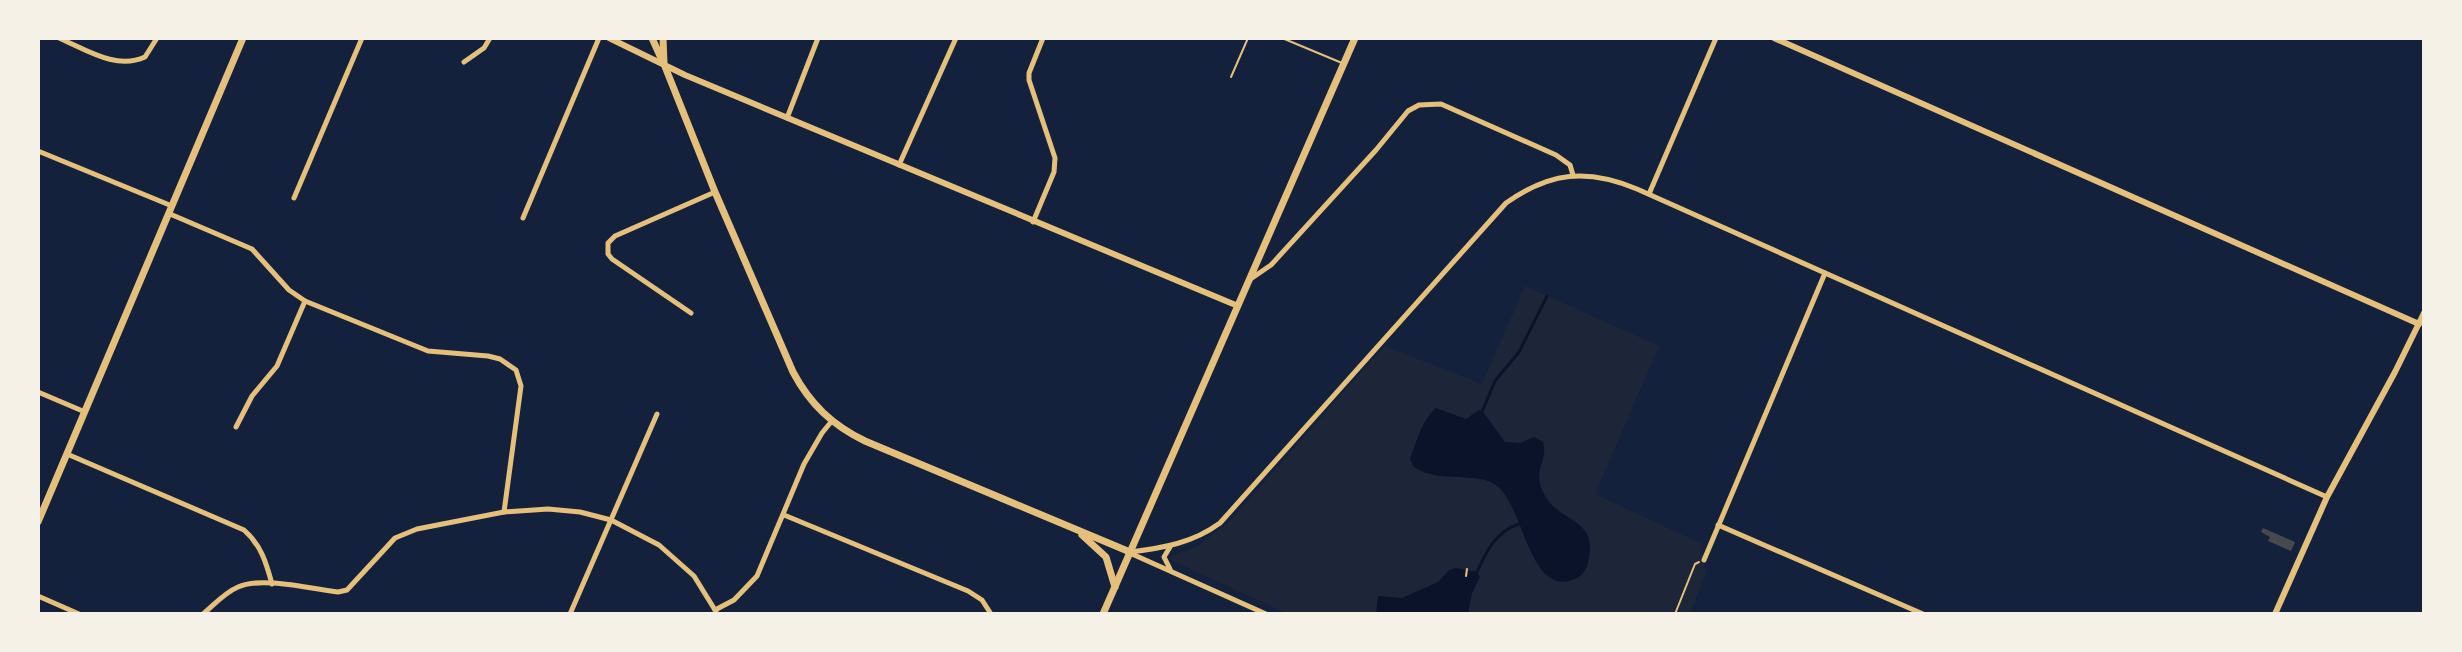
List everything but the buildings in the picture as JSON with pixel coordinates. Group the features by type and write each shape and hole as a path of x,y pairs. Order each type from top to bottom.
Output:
{"main road":[{"path":"38,522 243,38"},
{"path":"652,38 793,372 805,393 831,422 865,441 1130,552"},
{"path":"663,38 664,64"},
{"path":"1103,614 1355,38"},
{"path":"1078,531 1106,557 1115,587"}],"street":[{"path":"59,38 114,61 131,63 150,53 157,38"},
{"path":"294,198 362,38"},
{"path":"464,62 484,48 490,38"},
{"path":"523,218 599,38"},
{"path":"609,38 787,118 1238,306"},
{"path":"787,118 818,38"},
{"path":"899,165 956,38"},
{"path":"1033,222 1054,172 1055,158 1053,144 1029,80 1043,38"},
{"path":"1649,194 1716,38"},
{"path":"1774,38 2419,324"},
{"path":"1251,278 1271,265 1408,111 1419,105 1441,104 1556,155 1570,165 1573,175"},
{"path":"38,151 252,249 289,290 305,301 428,351 488,356 510,364 521,379 521,386 504,512"},
{"path":"1130,552 1171,546 1206,534 1235,509 1506,203 1538,184 1573,175 1604,177 1649,194 2327,497"},
{"path":"691,313 612,259 608,254 608,243 615,236 715,192"},
{"path":"1704,560 1825,273"},
{"path":"236,427 252,396 277,366 305,301"},
{"path":"2275,614 2327,497 2424,313"},
{"path":"38,392 85,412"},
{"path":"570,614 657,414"},
{"path":"203,614 229,591 242,585 272,584 338,592 347,590 395,538 417,529 504,512 548,509 580,512 635,530 678,559 694,576 716,612 752,583 804,464 831,422"},
{"path":"67,454 244,530 255,540 263,554 272,584"},
{"path":"784,515 968,591 982,600 991,614"},
{"path":"1718,525 1923,614"},
{"path":"1171,546 1164,557 1173,573"},
{"path":"1130,552 1266,614"},
{"path":"38,596 79,614"}],"lane":[{"path":"1231,77 1248,38"},
{"path":"1282,38 1344,63"}],"path":[{"path":"1675,614 1695,564 1704,560"},
{"path":"1466,576 1467,569"}],"shaded area":[{"path":"1525,286 1659,346 1595,494 1700,543 1706,572 1690,614 1288,614 1171,560 1169,557 1198,546 1231,520 1384,346 1482,384"},
{"path":"1436,408 1466,419 1479,410 1505,442 1520,443 1534,437 1543,442 1544,455 1539,478 1544,494 1589,538 1587,566 1580,576 1569,581 1555,580 1544,572 1527,544 1513,509 1496,485 1478,479 1434,475 1414,467 1410,459 1417,438"},
{"path":"1456,568 1477,572 1480,577 1472,593 1468,614 1376,614 1378,596 1402,598 1438,582 1449,570"}],"waterway":[{"path":"1482,412 1495,381 1519,352 1547,296"},
{"path":"1477,572 1498,537 1519,524"}]}
